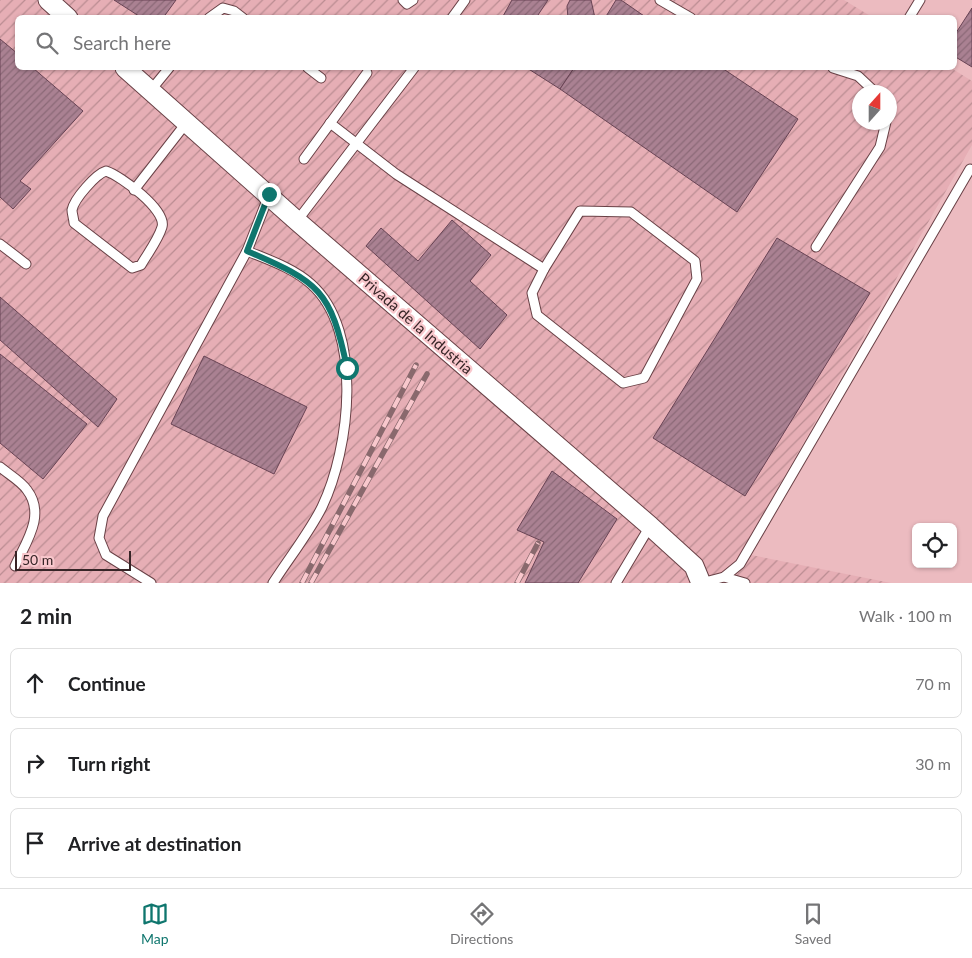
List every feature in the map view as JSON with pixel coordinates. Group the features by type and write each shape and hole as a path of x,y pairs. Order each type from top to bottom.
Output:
{"street":[{"path":"48,0 65,15"},
{"name":"Privada de la Industria","path":"127,70 269,194 297,221 650,526 694,566 701,583"}],"lane":[{"path":"403,0 408,4 414,0"},
{"path":"454,15 464,0"},
{"path":"660,0 686,15"},
{"path":"911,15 920,0"},
{"path":"213,15 223,8 234,11 239,15"},
{"path":"151,90 167,70"},
{"path":"311,70 322,78"},
{"path":"297,221 413,70"},
{"path":"838,70 858,76 868,85"},
{"path":"304,159 368,74"},
{"path":"134,190 187,122"},
{"path":"330,123 359,142 396,174 544,269"},
{"path":"816,247 880,147 884,130"},
{"path":"701,583 724,577 740,564 970,169"},
{"path":"106,171 115,174 134,190 156,208 163,218 162,227 141,265 136,268 132,268 74,222 72,211 76,201 99,173 106,171"},
{"path":"150,583 106,555 99,538 103,516 247,251 269,194"},
{"path":"580,212 631,212 695,261 697,279 644,378 623,382 537,315 532,293 544,269 580,212"},
{"path":"0,244 26,264"},
{"path":"247,251 297,273 312,284 326,301 340,336 347,368 343,437 322,506 273,583"},
{"path":"0,467 27,490 35,505 36,520 15,566"},
{"path":"616,583 650,526"},
{"path":"724,577 746,583"}],"shaded area":[{"path":"0,0 844,0 869,15 15,15 15,70 954,70 972,81 972,145 741,553 891,583 0,583"}],"building":[{"path":"114,0 176,0 165,15 137,15"},
{"path":"512,0 548,0 538,15 504,15"},
{"path":"570,0 591,0 594,15 568,15 567,6"},
{"path":"616,0 621,0 643,15 607,15"},
{"path":"972,8 972,67 957,58 957,31"},
{"path":"0,39 15,52 15,70 35,70 83,111 20,181 31,189 13,209 0,197"},
{"path":"530,70 573,70 560,89"},
{"path":"573,70 725,70 798,119 737,212 560,89"},
{"path":"452,220 491,255 470,281 507,315 480,349 366,246 381,228 418,261"},
{"path":"777,238 870,293 745,496 653,438"},
{"path":"0,297 117,399 98,427 0,340"},
{"path":"0,354 87,424 43,479 0,443"},
{"path":"204,356 307,407 274,474 171,424"},
{"path":"552,471 617,519 578,583 525,583 544,542 517,530"}],"railway":[{"path":"302,583 416,365"},
{"path":"311,583 427,374"},
{"path":"517,583 538,543"}],"route":[{"path":"269,194 247,251 297,273 312,284 326,301 335,320 347,368"}]}
